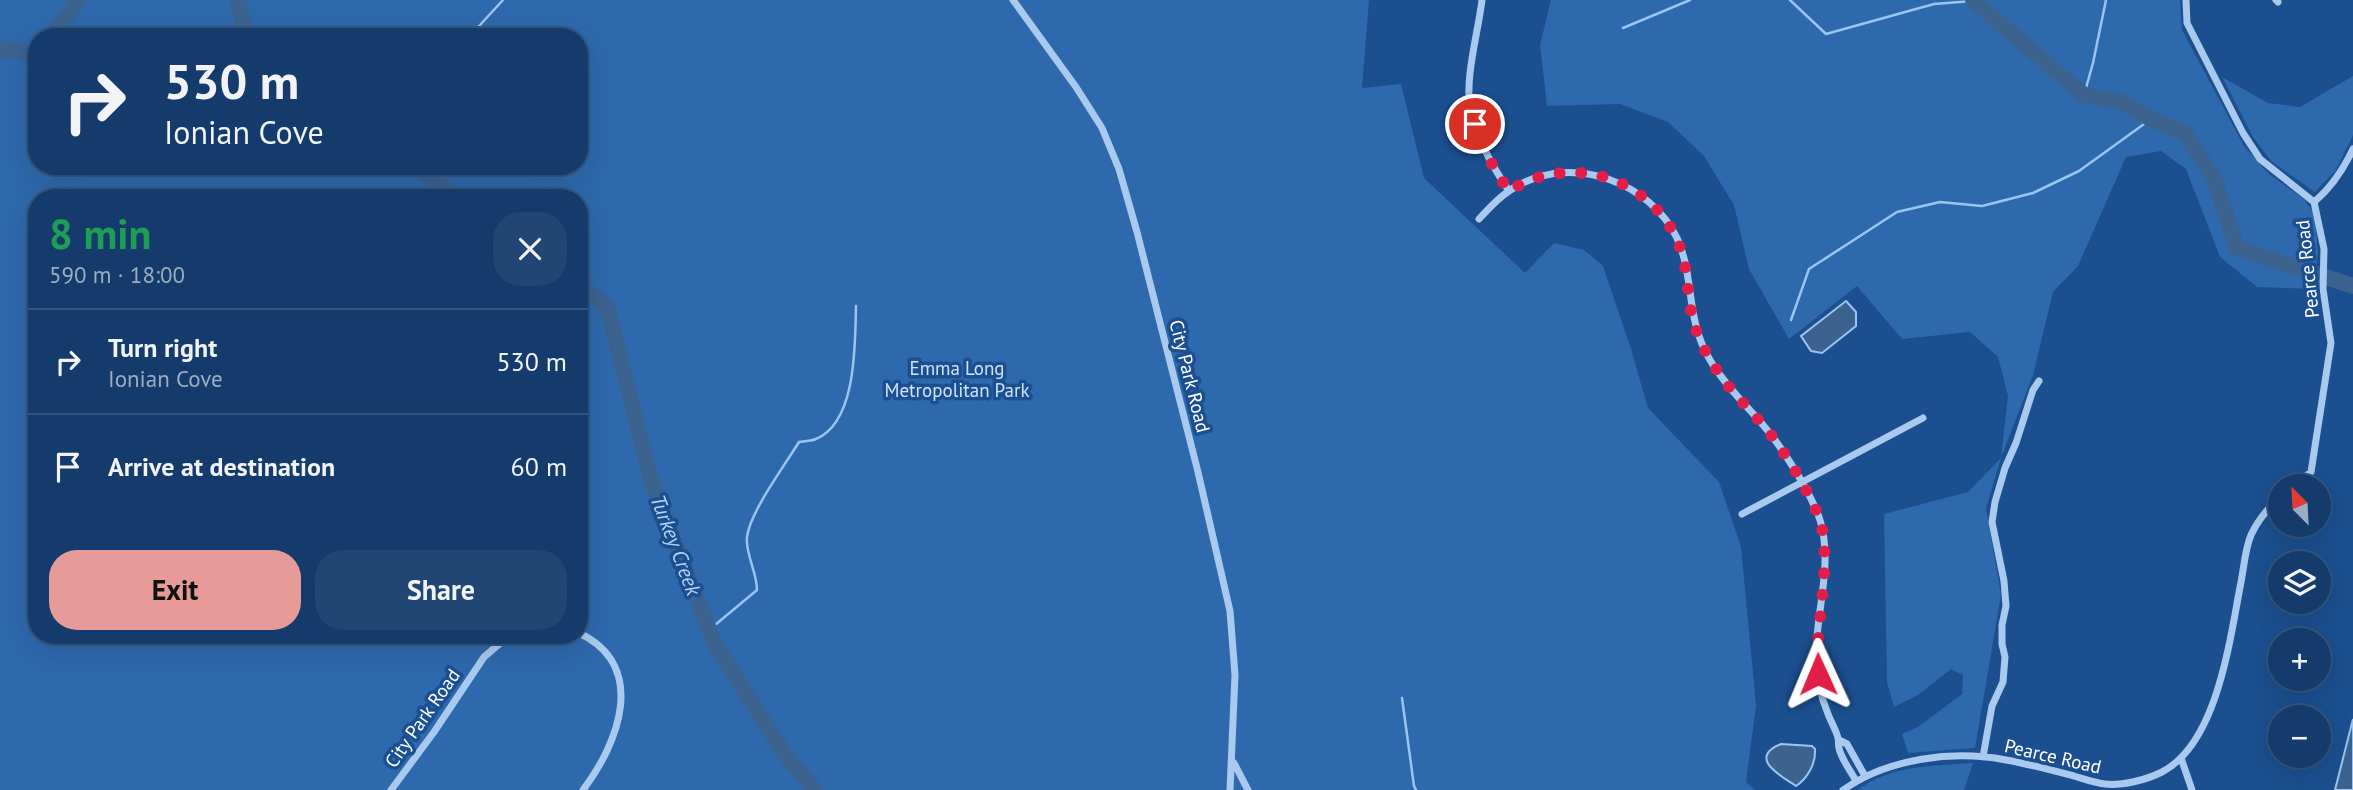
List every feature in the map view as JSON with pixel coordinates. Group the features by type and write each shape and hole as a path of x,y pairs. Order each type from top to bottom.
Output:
{"street":[{"name":"City Park Road","path":"1013,0 1102,128 1119,169 1132,213 1198,472 1230,611 1234,649 1233,759 1230,790"},
{"path":"1482,0 1469,82 1470,107 1480,140 1494,169 1509,191"},
{"name":"Pearce Road","path":"2186,0 2187,23 2243,134 2260,159 2314,202 2324,249 2323,289 2331,343 2311,472 2308,474"},
{"path":"2314,202 2341,173 2353,149"},
{"path":"1479,219 1498,199 1519,185 1541,177 1582,173 1623,184 1635,191 1667,222 1680,247 1693,321 1705,352 1724,382 1774,439 1820,521 1825,557 1816,653 1821,690 1839,740 1839,748 1856,781"},
{"path":"1983,757 1992,706 2003,682 2004,672 2002,625 2006,606 2004,581 1992,522 1995,502 2033,390 2039,381"},
{"path":"1742,514 1923,418"},
{"name":"Pearce Road","path":"1843,790 1865,776 1906,762 1983,757 2008,760 2105,787 2162,772 2181,758 2202,729 2224,670 2250,536 2268,507"},
{"path":"583,790 607,753 622,703 619,680 609,659 603,650 588,639"},
{"name":"City Park Road","path":"391,790 484,657 499,644"},
{"path":"1839,740 1847,744 1865,776"},
{"path":"2181,758 2192,790"},
{"path":"1233,759 1248,790"}],"green space":[{"name":"Emma Long Metropolitan Park","path":"0,0 1369,0 1362,88 1401,84 1424,178 1525,273 1554,243 1584,250 1603,266 1648,408 1719,482 1741,547 1756,705 1746,782 1755,790 0,790"},
{"path":"1551,0 2180,0 2182,30 2244,146 2269,174 2304,199 2315,215 2318,253 2313,289 2257,287 2220,257 2186,169 2161,151 2126,157 2078,266 2053,292 2033,375 2001,458 2008,396 1998,357 1970,332 1902,339 1857,286 1789,339 1749,269 1734,205 1704,156 1668,122 1620,104 1547,106 1540,45"},
{"path":"2353,76 2353,135 2336,170 2315,192 2271,161 2253,137 2222,77 2268,103 2300,107"},
{"path":"2001,458 1986,508 2001,595 1975,748 1908,753 1902,734 1918,727 1962,694 1963,675 1951,669 1918,695 1894,707 1887,682 1884,514 1968,492"},
{"path":"1973,763 1964,790 1858,790 1898,771"}],"shaded area":[{"path":"1846,301 1856,312 1856,326 1822,353 1811,351 1801,336"},
{"path":"2353,719 2353,790 2335,790"},
{"path":"1781,744 1812,746 1815,749 1810,770 1796,786 1770,767 1767,761 1771,749"}],"waterway":[{"name":"Turkey Creek","path":"58,28 79,0"},
{"name":"Turkey Creek","path":"238,0 244,28"},
{"path":"477,28 503,0"},
{"path":"1623,28 1690,0"},
{"path":"1790,0 1826,34 1934,4 1973,1"},
{"path":"1973,0 2084,95 2122,102 2151,119 2185,133 2214,178 2237,248 2353,286"},
{"path":"2084,95 2106,0"},
{"name":"Turkey Creek","path":"0,49 28,53"},
{"path":"1791,320 1809,269 1897,212 1940,202 1982,206 2033,193 2079,171 2151,119"},
{"name":"Turkey Creek","path":"427,175 445,189"},
{"name":"Turkey Creek","path":"588,291 608,308 651,479 714,642 784,753 815,790"},
{"path":"709,630 757,590 747,537 754,515 769,489 799,442 816,439 829,430 839,416 851,380 856,306"},
{"path":"1402,698 1416,790"}],"route":[{"path":"1475,124 1494,169 1509,191 1529,180 1553,174 1597,175 1635,191 1667,222 1680,247 1693,321 1705,352 1724,382 1765,427 1784,453 1820,521 1825,557 1816,653 1818,674"}]}
